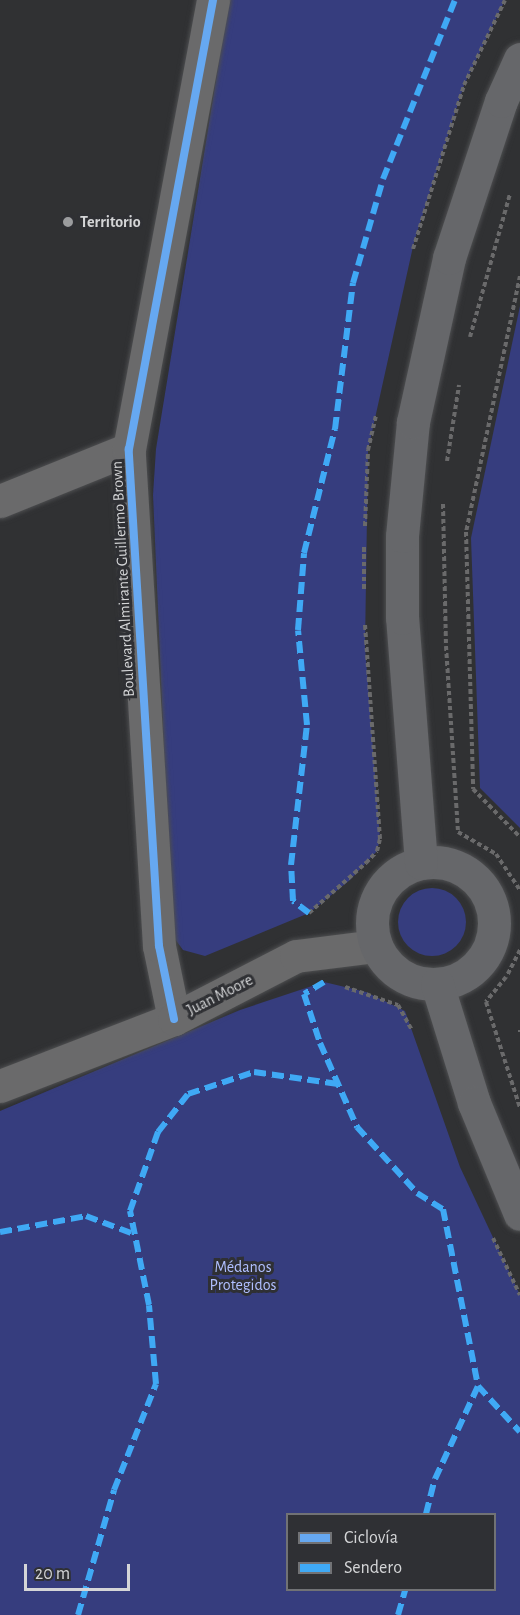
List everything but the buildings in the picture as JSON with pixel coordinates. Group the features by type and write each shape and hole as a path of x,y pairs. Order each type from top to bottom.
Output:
{"main road":[{"path":"421,862 402,618 402,536 413,422 449,258 501,101 520,58"},
{"path":"421,862 441,862 468,873 488,895 493,914 493,934 486,953 473,969 457,979 437,984 400,975 376,946 372,927 379,893 404,868 421,862"},
{"path":"437,984 474,1103 520,1214"}],"street":[{"name":"Boulevard Almirante Guillermo Brown","path":"174,1019 159,946 129,449 213,0"},
{"path":"0,501 129,449"},
{"name":"Juan Moore","path":"0,1086 174,1019 296,956 376,946"}],"path":[{"path":"469,343 513,184"},
{"path":"520,276 466,532 473,789 520,837"},
{"path":"446,467 461,377"},
{"path":"442,500 446,646 458,832 496,854 520,890"},
{"path":"520,950 506,977 486,1002 520,1108"},
{"path":"334,985 398,1005 405,1011 414,1035"},
{"path":"490,1231 520,1295"}],"green space":[{"path":"229,0 505,0 464,85 414,242 368,450 365,647 380,839 377,851 350,880 309,913 205,956 183,950 172,935 153,495 156,449"},
{"path":"520,306 520,828 480,788 471,538"},
{"path":"432,888 445,891 456,898 463,909 466,922 463,935 456,946 445,953 432,956 419,953 408,946 401,935 398,922 401,909 408,898 419,891"},
{"name":"Médanos Protegidos","path":"324,982 366,992 405,1011 460,1167 520,1295 520,1615 0,1615 0,1111 240,1010"}],"marked path":[{"path":"309,913 293,901 291,865 307,725 298,630 304,553 335,429 353,283 383,179 455,0"},
{"path":"324,982 304,994 320,1043 357,1127 417,1193 443,1209 478,1386 520,1432"},
{"path":"78,1615 114,1490 156,1384 149,1305 130,1211 158,1132 188,1094 254,1072 338,1084"},
{"path":"0,1232 86,1216 134,1234"},
{"path":"426,1513 435,1479 478,1386"},
{"path":"398,1615 405,1591"}],"cycle path":[{"path":"174,1019 159,946 129,449 213,0"}],"place":[{"name":"Territorio","path":"68,222"}]}
